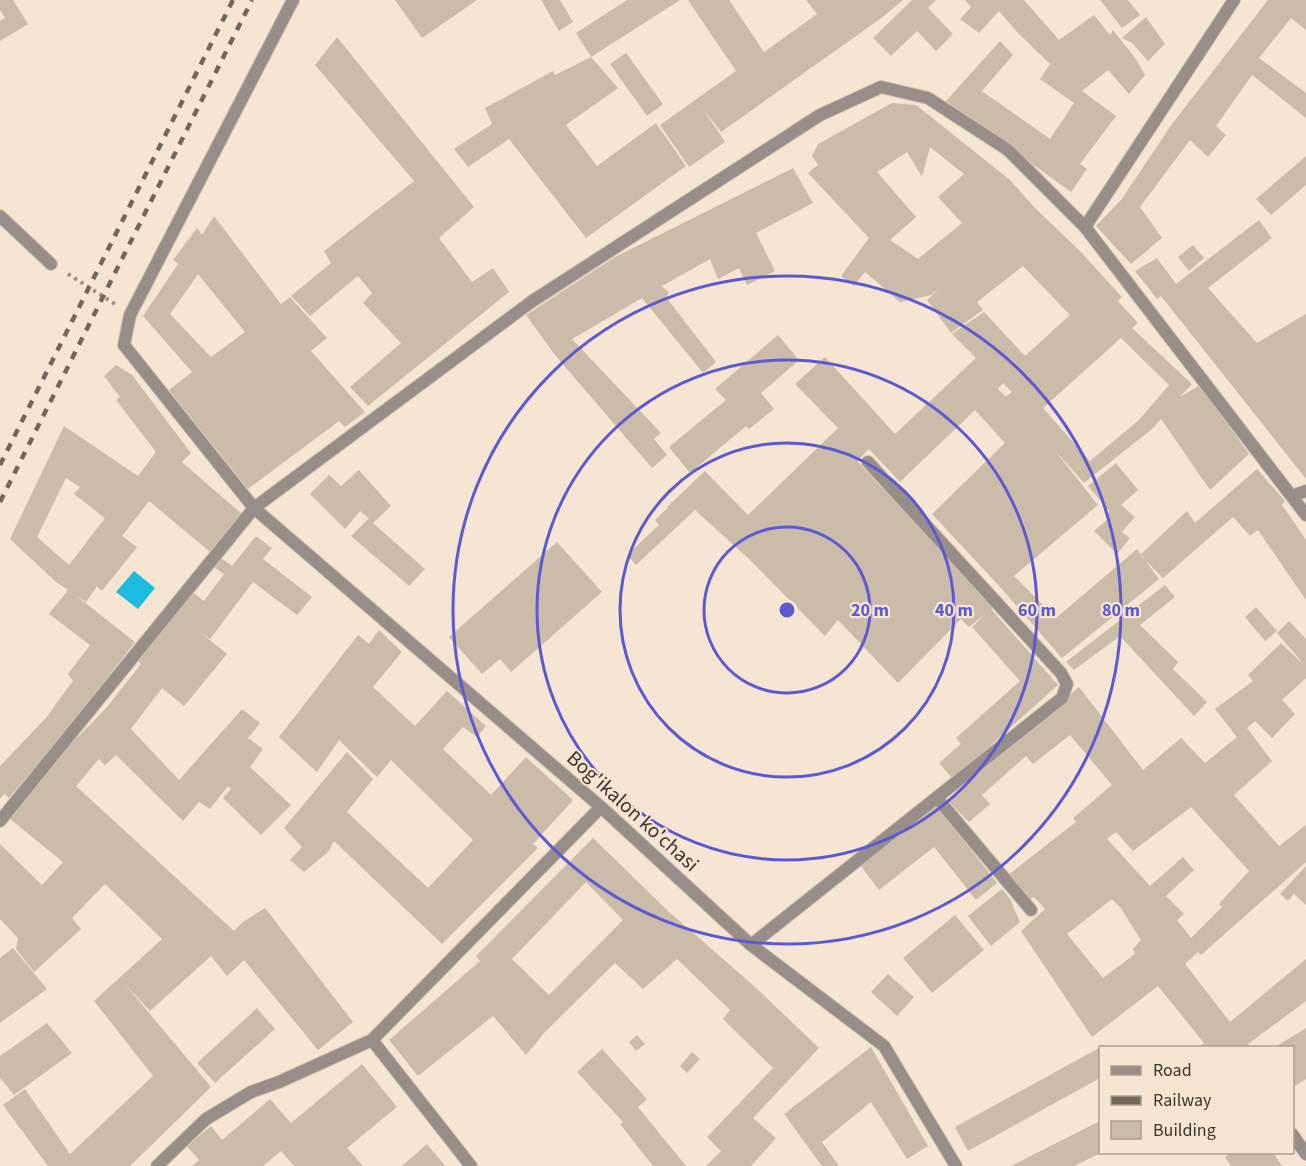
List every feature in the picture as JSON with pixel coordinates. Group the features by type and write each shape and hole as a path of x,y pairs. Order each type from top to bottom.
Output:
{"street":[{"name":"Bog'ikalon ko'chasi","path":"293,0 129,315 124,345 254,508 601,807 751,945 884,1046 956,1166"},
{"path":"1085,227 1234,0"},
{"path":"0,821 254,508 531,302 820,115 881,87 928,98 1008,150 1085,227 1306,515"},
{"path":"0,216 51,264"},
{"path":"751,945 1062,698 1067,684 1061,673 868,462"},
{"path":"1292,496 1306,491"},
{"path":"937,798 1031,910"},
{"path":"157,1166 206,1119 251,1092 279,1082 372,1040 601,807"},
{"path":"372,1040 471,1166"},
{"path":"1294,1136 1306,1154"}],"path":[{"path":"51,264 104,295 129,315"}],"water":[{"path":"134,571 155,588 138,609 116,592"}],"building":[{"path":"0,0 13,0 28,24 0,41 0,21 5,18 0,10"},
{"path":"395,0 477,0 422,38"},
{"path":"541,0 560,0 573,22 559,31"},
{"path":"627,0 680,0 591,57 576,33"},
{"path":"688,0 729,0 764,52 817,14 806,0 903,0 880,19 721,132 704,110 725,142 689,167 660,125 736,71"},
{"path":"912,0 936,0 928,8 953,34 936,51 917,31 891,56 873,38"},
{"path":"965,0 1024,0 1059,40 1094,15 1110,35 1113,30 1145,75 1129,94 1108,70 1082,91 1116,116 1080,164 1087,169 1071,192 946,101 1000,41 1013,55 982,91 1050,139 1074,103 1040,79 1050,64 999,11 979,33 960,19 971,7"},
{"path":"1100,0 1128,0 1140,15 1122,28"},
{"path":"1268,0 1306,0 1306,30 1291,18 1259,58 1306,93 1306,118 1252,75 1216,126 1226,135 1208,157 1190,140 1140,207 1162,238 1131,264 1096,226 1121,200 1172,124"},
{"path":"1146,17 1165,44 1148,61 1132,43 1122,38"},
{"path":"337,37 474,207 439,238 472,282 493,268 509,292 368,406 350,387 401,343 363,303 372,293 358,276 310,316 291,296 331,263 324,251 414,181 315,65"},
{"path":"626,53 663,104 647,116 610,64"},
{"path":"591,57 618,88 566,125 597,166 656,123 686,166 586,238 509,139 468,167 454,149 492,124 485,108 553,71 555,75"},
{"path":"892,103 916,105 1010,180 1036,209 1080,251 1122,297 1118,301 1138,323 1132,328 1192,384 1180,397 1200,385 1249,454 1210,490 1161,419 1152,429 1084,483 1053,448 1098,505 1014,576 1056,618 1137,549 1159,579 1062,658 932,514 1005,443 975,410 900,482 869,449 857,461 994,607 991,609 1058,685 953,779 939,763 961,744 956,738 1020,681 972,627 987,613 969,627 961,619 898,683 838,620 825,636 749,559 695,510 636,565 627,555 659,525 655,520 667,507 705,471 748,515 838,428 795,384 825,357 895,434 976,358 952,334 984,312 1025,356 1070,315 1023,266 977,302 983,310 951,333 927,300 939,289 931,295 900,302 865,272 854,286 841,276 869,238 808,173 818,165 812,156 818,144","holes":["930,147 964,174 938,197 962,223 918,259 890,240 916,217 877,172 907,152 922,177","1121,338 1169,385 1139,420 1090,461 1043,408","1003,383 1012,392 1006,397 998,389"]},
{"path":"1306,156 1306,185 1271,215 1256,199"},
{"path":"793,168 813,203 756,233 775,271 747,285 739,268 718,279 710,259 662,286 669,293 666,297 716,362 703,373 642,298 572,339 661,433 654,439 667,455 652,468 555,355 526,315 615,257"},
{"path":"214,216 281,304 290,297 327,338 311,351 365,412 345,427 339,421 248,489 169,390 192,372 143,316 178,264 173,260 197,228 202,235","holes":["198,274 245,332 211,357 170,314"]},
{"path":"1259,220 1272,238 1208,288 1257,343 1306,314 1306,479 1161,296 1157,299 1135,271 1157,258 1176,284"},
{"path":"1193,245 1204,258 1189,271 1178,257"},
{"path":"778,335 799,360 761,393 774,409 749,429 746,426 690,473 669,447 726,400 715,389"},
{"path":"116,365 132,375 191,453 182,462 243,515 210,552 149,501 122,536 137,547 102,591 97,586 86,602 74,594 135,642 66,731 9,798 4,794 0,799 0,766 45,719 73,681 68,674 90,645 49,614 68,590 56,582 10,539 64,426 138,476 156,452 116,400 120,397 104,376","holes":["66,478 80,487 74,494 105,518 69,565 37,537"]},
{"path":"1116,463 1138,490 1121,505 1135,517 1122,532 1130,538 1117,554 1094,531 1107,520 1109,511 1088,486"},
{"path":"1257,469 1285,501 1282,505 1306,540 1306,600 1258,530 1250,536 1233,517 1163,578 1140,555 1187,511 1195,523"},
{"path":"359,470 391,506 373,523 425,569 409,586 351,536 369,518 360,511 345,529 310,494 329,475 341,486"},
{"path":"256,536 272,548 263,559 312,597 297,615 253,582 210,639 200,632 227,654 184,706 162,688 131,729 179,780 242,709 260,723 248,738 263,749 250,767 291,805 261,835 223,798 231,789 228,786 210,809 199,802 183,821 116,755 105,765 99,759 76,786 234,931 243,922 265,908 353,1022 318,1050 244,960 227,976 211,956 150,1011 124,983 211,1087 130,1166 48,1166 3,1105 25,1089 70,1154 153,1076 94,1001 162,939 105,884 72,918 81,929 34,972 16,949 18,938 0,919 0,844 42,885 63,862 10,819 27,792 75,734 78,737 107,707 141,664 137,660 191,591 204,601 224,574 214,567 221,558 232,566"},
{"path":"557,542 602,592 511,672 500,659 482,674 449,637"},
{"path":"1165,585 1175,597 1140,625 1178,662 1173,669 1207,702 1194,716 1120,636 1074,670 1066,662"},
{"path":"1256,607 1277,631 1265,641 1245,617"},
{"path":"1289,621 1306,639 1306,678 1282,700 1295,714 1272,738 1255,721 1247,728 1272,761 1234,795 1279,846 1306,825 1306,862 1201,955 1198,952 1185,964 1230,1022 1306,959 1306,1001 1248,1044 1250,1046 1199,1046 1204,1043 1158,986 1092,1037 1021,931 1045,909 1034,897 1029,900 1008,875 1076,822 1073,818 1112,785 1070,735 1033,764 1026,756 982,795 990,804 969,822 947,800 1079,687 1143,770 1181,738 1205,763 1237,737 1215,709 1253,681 1248,675 1281,643 1305,666 1277,633","holes":["1191,807 1249,871 1219,904 1222,907 1191,938 1177,920 1184,914 1166,896 1194,870 1183,857 1150,886 1107,839 1116,832 1133,851","1112,899 1120,907 1141,940 1133,949 1135,954 1103,978 1067,934"]},
{"path":"379,630 402,652 373,687 415,726 447,691 486,726 477,737 463,727 443,749 491,795 526,757 573,800 533,844 538,848 442,944 334,841 328,852 304,872 290,860 302,847 284,828 347,752 373,779 347,812 428,888 473,840 391,760 377,777 339,740 317,772 279,737 358,635 369,644"},
{"path":"936,805 997,883 976,900 934,847 879,890 860,865"},
{"path":"593,838 668,911 754,986 819,1048 753,1118 776,1138 751,1166 706,1166 721,1151 707,1137 773,1068 723,1019 730,1010 677,959 643,989 615,963 545,1032 526,1055 493,1016 418,1076 389,1040 480,961 476,956","holes":["586,882 623,920 549,995 512,959"]},
{"path":"1306,866 1306,905 1294,894 1288,901 1280,894"},
{"path":"1002,889 1010,899 1020,922 991,946 968,916"},
{"path":"955,915 984,950 932,993 903,958"},
{"path":"13,948 47,989 0,1023 0,958"},
{"path":"888,974 914,997 897,1016 871,992"},
{"path":"257,1008 275,1029 215,1083 197,1063"},
{"path":"47,1023 72,1053 14,1095 0,1078 0,1056"},
{"path":"1306,1028 1306,1079 1294,1086 1294,1046 1277,1046"},
{"path":"637,1035 645,1044 636,1051 629,1042"},
{"path":"871,1047 928,1146 907,1159 871,1102 822,1142 839,1166 822,1166 784,1114"},
{"path":"1099,1048 1099,1079 968,1151 955,1127"},
{"path":"602,1049 647,1099 638,1107 686,1166 653,1166 620,1124 623,1122 577,1072"},
{"path":"692,1052 700,1059 687,1073 680,1066"},
{"path":"362,1064 397,1107 347,1148 363,1166 294,1166 281,1151 263,1166 192,1166 199,1160 187,1146 211,1126 222,1140 270,1099 291,1123"},
{"path":"1099,1122 1099,1154 1074,1166 1011,1166"},
{"path":"427,1144 445,1166 402,1166"},
{"path":"1230,1154 1274,1154 1282,1166 1231,1166 1225,1157"}],"railway":[{"path":"0,465 233,0"},
{"path":"0,502 252,0"}]}
